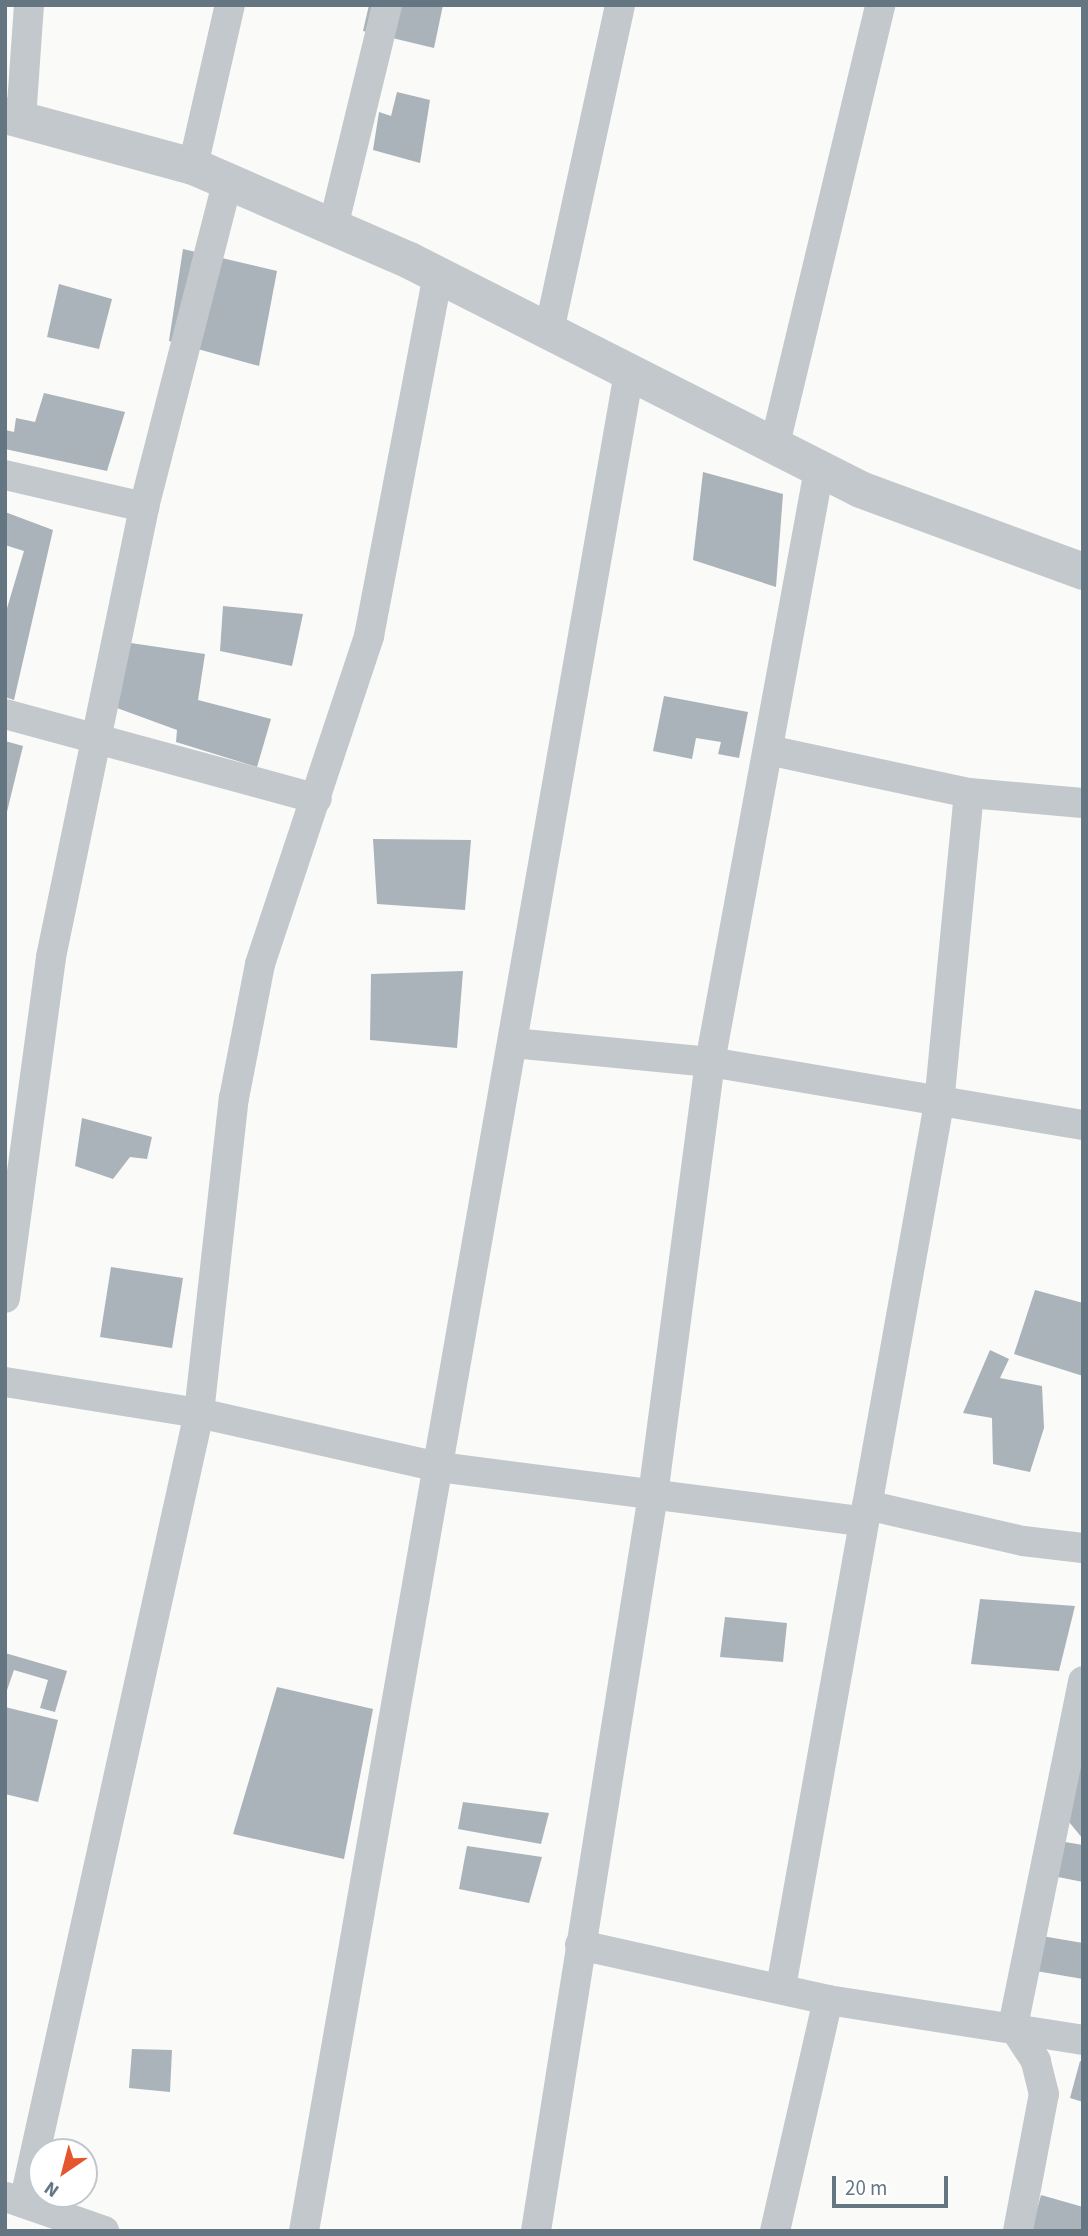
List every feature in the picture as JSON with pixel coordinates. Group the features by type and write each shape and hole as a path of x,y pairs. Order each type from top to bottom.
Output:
{"street":[{"path":"29,5 13,117 193,166 438,274 819,470 1083,572"},
{"path":"193,166 230,5"},
{"path":"333,227 387,5"},
{"path":"549,331 620,5"},
{"path":"774,448 880,5"},
{"path":"5,1298 13,1198 51,957 144,507 228,181"},
{"path":"92,2229 15,2200 200,1413 234,1098 260,964 369,636 438,274"},
{"path":"304,2231 629,373"},
{"path":"536,2231 653,1495 710,1062 819,470"},
{"path":"5,475 144,507"},
{"path":"5,714 97,743 317,799"},
{"path":"768,750 969,793 1083,803"},
{"path":"782,1987 939,1104 969,793"},
{"path":"513,1043 710,1062 939,1104 1083,1125"},
{"path":"5,1382 200,1413 439,1467 653,1495 865,1513 1023,1541 1083,1548"},
{"path":"1018,2231 1044,2094 1036,2061 1013,2026 1083,1682"},
{"path":"580,1945 782,1987 828,2000 1013,2026 1083,2040"},
{"path":"775,2231 828,2000"}],"building":[{"path":"369,5 443,5 434,48 363,31"},
{"path":"397,92 430,100 420,163 373,150 379,112 391,116"},
{"path":"183,249 277,271 259,366 169,341"},
{"path":"59,284 112,299 99,349 47,337"},
{"path":"44,393 125,412 107,471 5,449 5,430 14,432 16,418 35,422"},
{"path":"703,472 783,494 776,587 693,560"},
{"path":"5,512 53,530 14,700 5,697 5,615 24,551 5,545"},
{"path":"223,606 303,614 292,666 220,651"},
{"path":"124,642 205,654 198,700 271,719 257,767 176,742 177,730 106,704"},
{"path":"664,696 748,712 739,758 718,754 721,742 696,738 692,759 653,751"},
{"path":"5,741 23,746 6,816 5,816"},
{"path":"373,839 471,840 465,910 377,904"},
{"path":"463,971 457,1048 370,1040 371,974"},
{"path":"82,1118 152,1137 147,1159 130,1157 113,1179 75,1166"},
{"path":"111,1267 183,1278 172,1348 100,1337"},
{"path":"1035,1290 1083,1303 1083,1376 1014,1354"},
{"path":"990,1350 1009,1359 1000,1378 1042,1386 1044,1428 1030,1472 993,1464 992,1418 963,1413"},
{"path":"980,1599 1075,1606 1059,1671 971,1664"},
{"path":"725,1617 787,1623 783,1662 720,1657"},
{"path":"5,1653 67,1671 55,1712 40,1708 48,1680 14,1670 5,1696"},
{"path":"277,1687 373,1709 344,1859 233,1834"},
{"path":"5,1707 58,1720 38,1802 5,1794"},
{"path":"1080,1758 1083,1758 1083,1839 1069,1822"},
{"path":"463,1802 549,1813 541,1844 458,1829"},
{"path":"1065,1842 1083,1845 1083,1882 1058,1877"},
{"path":"467,1846 542,1857 529,1903 459,1889"},
{"path":"1036,1935 1083,1943 1083,1979 1030,1970"},
{"path":"132,2049 172,2050 170,2092 129,2088"},
{"path":"1080,2061 1083,2062 1083,2102 1070,2098"},
{"path":"1041,2195 1083,2207 1083,2231 1031,2231"}]}
